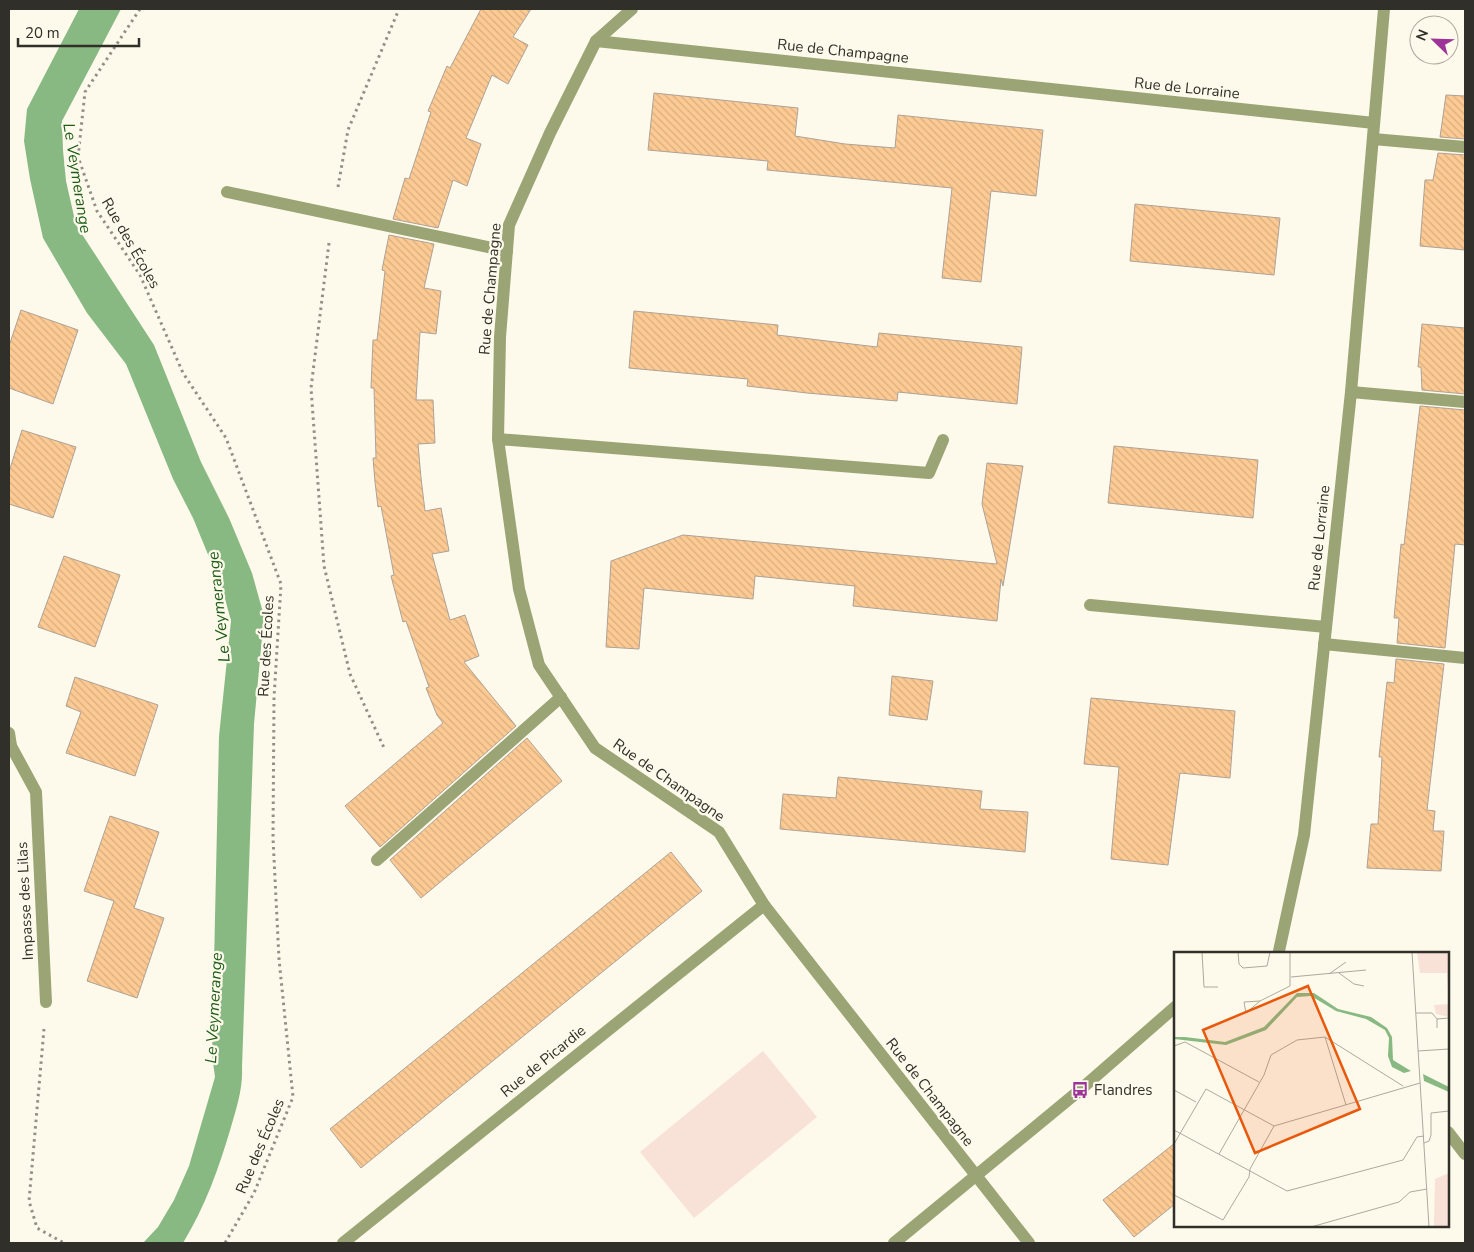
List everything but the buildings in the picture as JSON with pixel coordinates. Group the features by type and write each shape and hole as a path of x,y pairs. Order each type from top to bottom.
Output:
{"street":[{"name":"Rue de Champagne","path":"632,9 596,41 550,133 510,225 500,337 498,439 519,590 539,665 595,748 719,832 764,905 1029,1243"},
{"name":"Rue de Lorraine","path":"1277,952 1304,835 1350,392 1384,9"},
{"name":"Rue de Champagne","path":"596,41 997,84"},
{"name":"Rue de Lorraine","path":"997,84 1374,123"},
{"path":"1373,139 1465,147"},
{"path":"228,192 507,251"},
{"path":"1350,392 1465,402"},
{"path":"498,439 929,472 943,440"},
{"path":"1090,606 1326,627"},
{"path":"1324,644 1465,658"},
{"path":"377,860 561,697"},
{"name":"Impasse des Lilas","path":"9,732 10,746 36,792 46,1002"},
{"name":"Rue de Picardie","path":"343,1243 764,905"},
{"path":"894,1243 1174,1008"},
{"path":"1449,1133 1465,1154"}],"path":[{"name":"Rue des Écoles","path":"140,9 85,92 78,157 97,211 140,275 183,373 226,438 281,584 274,698 273,838 279,959 293,1097 254,1192 225,1243"},
{"path":"385,750 350,674 324,566 311,388 333,214 348,130 399,9"},
{"path":"46,1002 29,1201 37,1228 64,1243"}],"shaded area":[{"path":"79,9 121,9 62,121 66,181 76,225 154,345 201,462 229,518 252,573 264,616 254,724 242,1082 235,1112 216,1172 205,1201 183,1243 143,1243 158,1227 174,1200 189,1166 215,1077 212,1055 219,736 231,621 223,591 193,518 173,479 126,364 87,313 43,238 24,141 27,109"},
{"path":"763,1051 817,1117 694,1218 640,1152"}],"place":[{"name":"Flandres","path":"1080,1090"}],"water label":[{"name":"Le Veymerange","path":"78,178"},
{"name":"Le Veymerange","path":"218,607"},
{"name":"Le Veymerange","path":"213,1008"}]}
